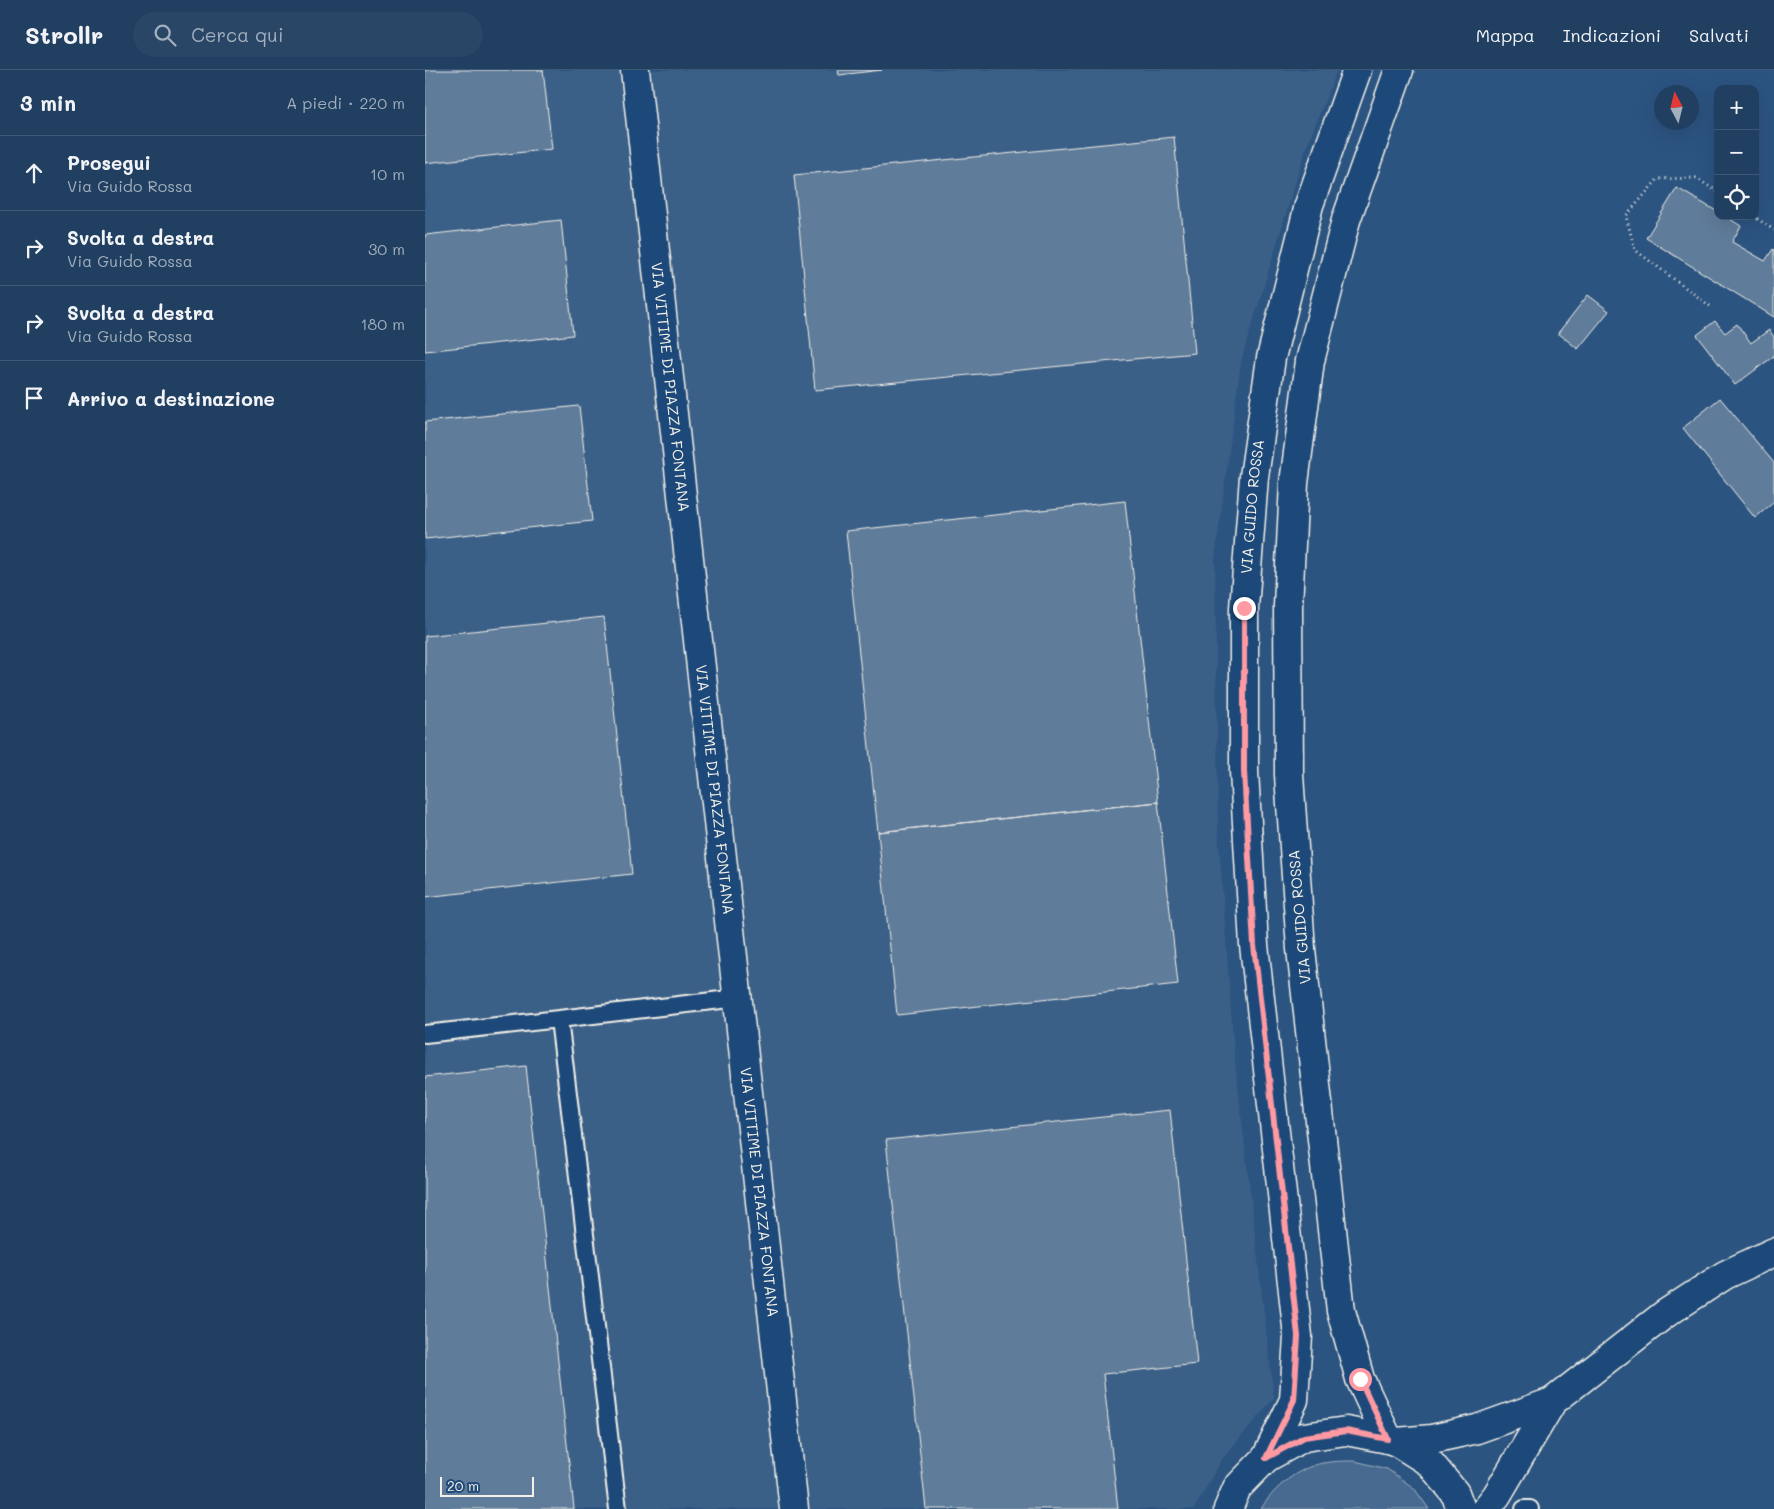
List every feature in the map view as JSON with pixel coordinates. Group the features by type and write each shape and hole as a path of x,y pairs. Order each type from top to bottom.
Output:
{"street":[{"name":"VIA VITTIME DI PIAZZA FONTANA","path":"635,70 794,1509"},
{"name":"VIA GUIDO ROSSA","path":"1266,1458 1294,1400 1298,1336 1254,945 1244,771 1244,608 1255,477 1271,358 1309,205 1357,70"},
{"name":"VIA GUIDO ROSSA","path":"1392,1440 1360,1379 1341,1311 1301,949 1289,775 1288,606 1294,483 1311,362 1346,220 1399,70"},
{"path":"1392,1440 1432,1439 1477,1429 1552,1402 1665,1314 1725,1275 1774,1252"},
{"path":"1486,1509 1497,1495 1552,1402"},
{"name":"VIA GUIDO ROSSA","path":"1228,1509 1237,1488 1266,1458 1304,1437 1346,1431 1392,1440 1430,1463 1455,1493 1461,1509"}],"lane":[{"path":"425,1034 737,998"},
{"path":"559,1019 618,1509"},
{"path":"1524,1509 1530,1509"}],"path":[{"path":"1710,306 1635,250 1626,216 1658,179 1697,178 1714,189"},
{"path":"1759,220 1774,230"}],"shaded area":[{"path":"425,70 1337,70 1306,148 1241,361 1215,558 1218,829 1234,1053 1274,1398 1222,1459 1194,1509 425,1509"},
{"path":"1335,1461 1355,1461 1387,1469 1414,1488 1429,1509 1261,1509 1280,1486 1305,1469"}],"building":[{"path":"425,70 543,70 552,149 425,163"},
{"path":"838,70 882,70 839,75"},
{"path":"1174,137 1195,353 815,390 794,175"},
{"path":"1677,188 1714,210 1714,220 1731,220 1741,226 1732,242 1765,261 1774,250 1774,317 1646,238"},
{"path":"561,220 573,335 425,351 425,235"},
{"path":"1588,295 1609,311 1578,349 1558,333"},
{"path":"1715,321 1725,333 1737,324 1751,343 1769,330 1774,337 1774,356 1735,385 1697,335"},
{"path":"1720,398 1774,463 1774,502 1755,518 1683,428"},
{"path":"579,406 592,521 425,539 425,422"},
{"path":"1125,501 1158,802 878,832 846,531"},
{"path":"604,617 632,874 425,897 425,636"},
{"path":"1158,802 1178,984 897,1015 878,832"},
{"path":"526,1066 574,1509 425,1509 425,1077"},
{"path":"1170,1110 1197,1364 1103,1374 1118,1509 926,1509 886,1140"}],"route":[{"path":"1244,608 1244,771 1254,945 1298,1336 1294,1400 1266,1458 1304,1437 1346,1431 1388,1439 1360,1379"}]}
